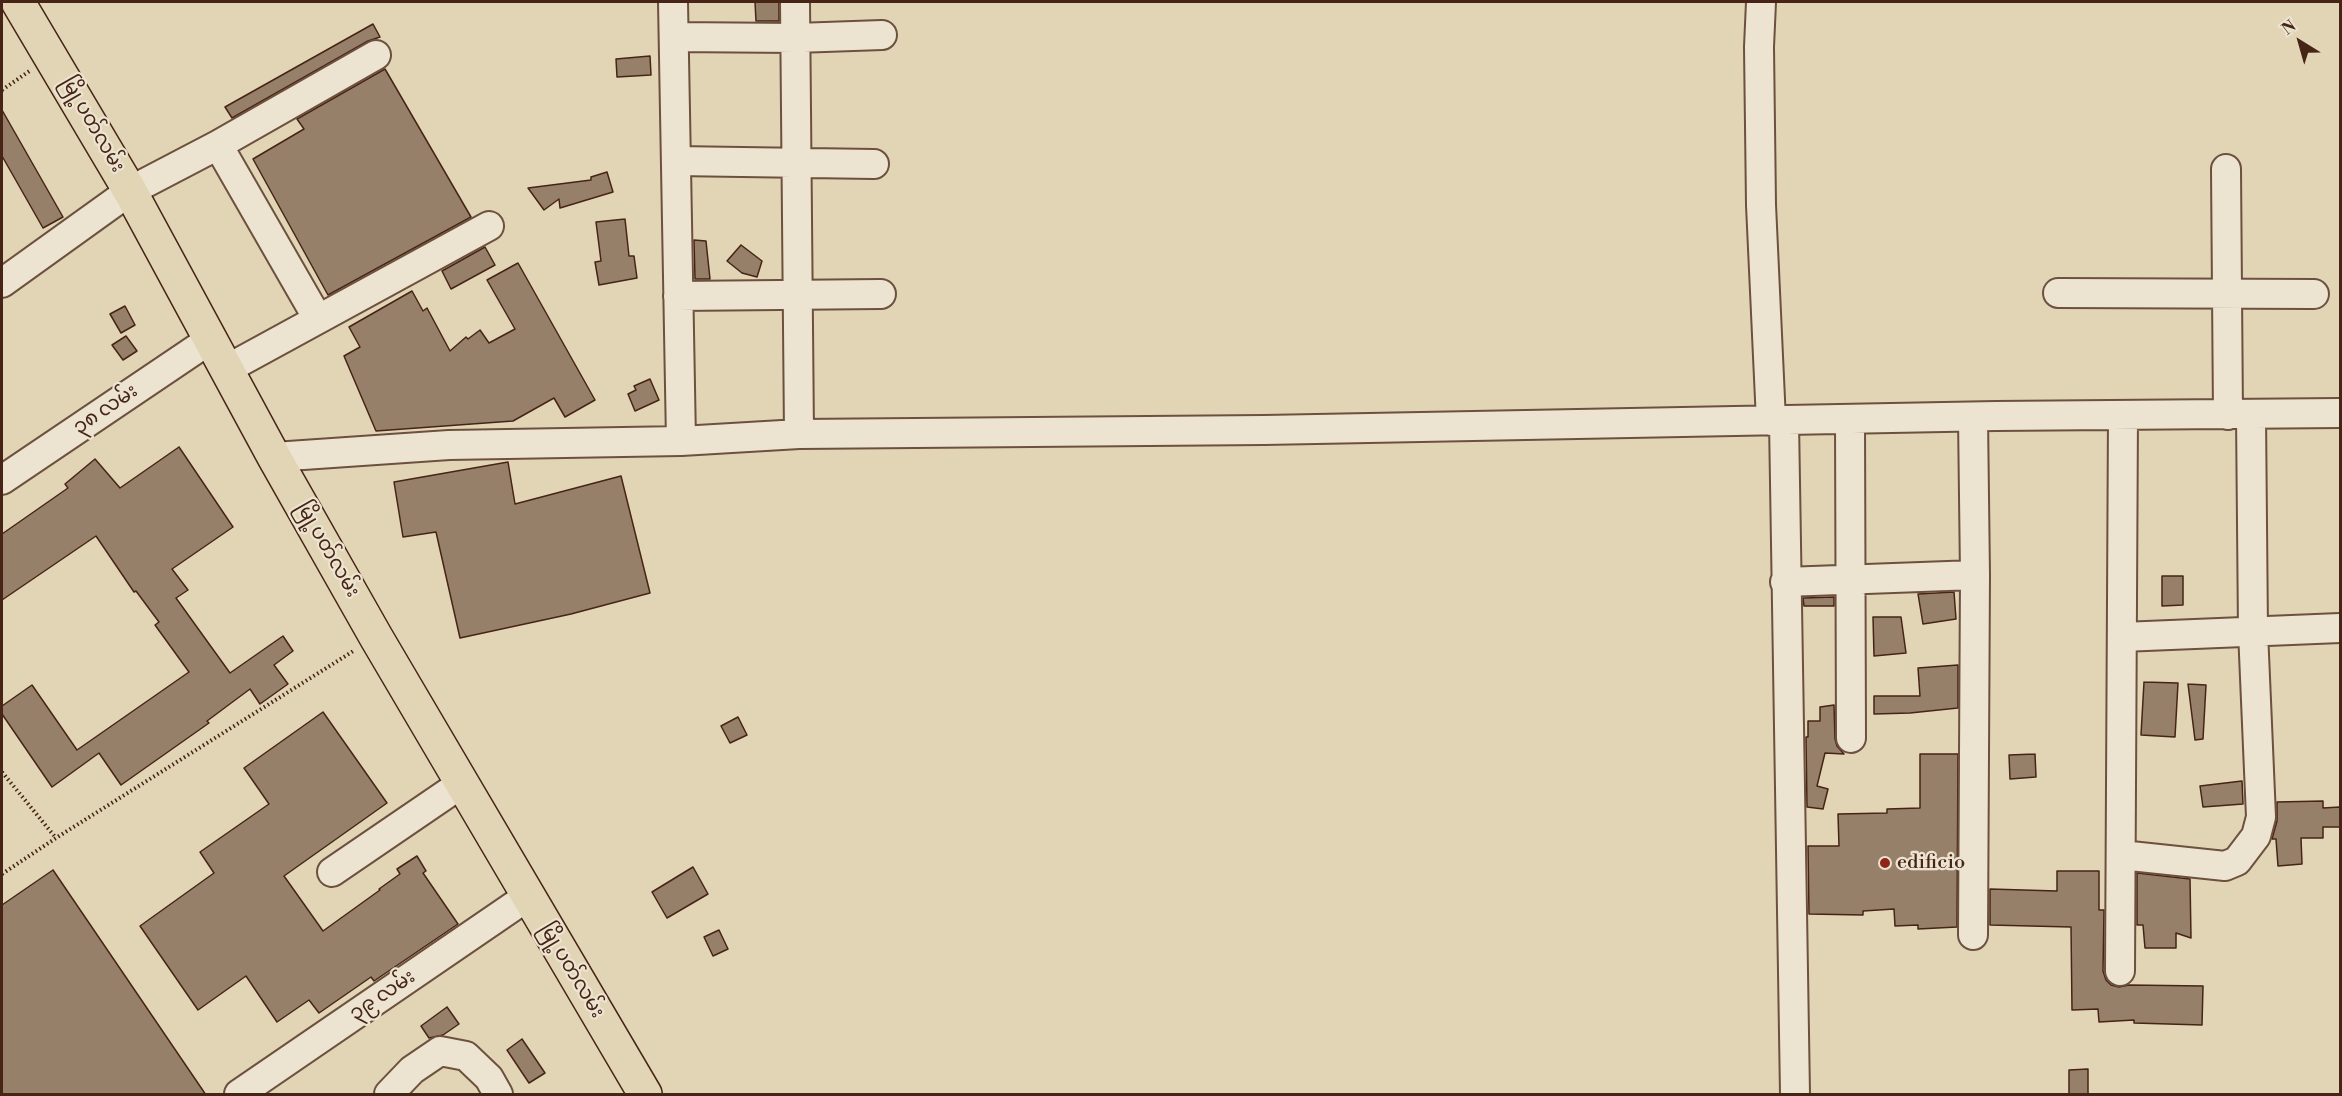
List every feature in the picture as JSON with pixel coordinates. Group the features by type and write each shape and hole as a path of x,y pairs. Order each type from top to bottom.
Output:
{"main road":[{"name":"မြို့ပတ်လမ်း","path":"18,2 130,191 274,457 376,637 645,1095"}],"street":[{"path":"2,7 11,2"},
{"path":"673,2 681,441"},
{"path":"795,2 799,434"},
{"path":"1761,2 1759,48 1761,205 1778,421 1785,582 1795,1095"},
{"path":"674,37 796,38 882,35"},
{"path":"2,283 130,191 218,145 376,56"},
{"path":"218,145 318,320"},
{"path":"676,161 874,164"},
{"path":"2121,855 2225,866 2237,861 2256,836 2261,817 2240,415 2227,294 2226,169"},
{"path":"227,369 489,226"},
{"path":"2058,293 2314,294"},
{"path":"678,296 881,294"},
{"name":"၃၈ လမ်း","path":"2,480 211,339"},
{"path":"274,457 449,445 681,441 799,434 1264,430 2340,413"},
{"path":"2120,971 2123,415"},
{"path":"1973,417 1975,575 1973,936"},
{"path":"1850,420 1851,738"},
{"path":"1785,582 1975,575"},
{"path":"2122,637 2340,628"},
{"path":"332,872 461,784"},
{"name":"၃၉ လမ်း","path":"239,1095 527,897"},
{"path":"389,1095 412,1070 440,1051 466,1056 489,1078 498,1095"}],"path":[{"path":"2,874 376,637"},
{"path":"2,772 56,838"}],"building":[{"path":"755,2 779,2 779,21 756,21"},
{"path":"373,24 380,37 368,41 232,118 225,107"},
{"path":"650,56 651,75 617,77 616,59"},
{"path":"385,69 471,217 328,295 253,159 304,129 297,119"},
{"path":"2,110 63,217 43,228 2,156"},
{"path":"607,172 613,192 560,208 559,199 544,210 528,188 591,180 591,177"},
{"path":"625,219 629,256 634,256 637,278 599,285 595,262 601,261 596,222"},
{"path":"694,240 706,241 710,279 695,279"},
{"path":"741,245 762,261 757,277 742,273 727,261"},
{"path":"485,247 495,265 451,289 442,271"},
{"path":"518,263 595,400 565,417 554,398 513,421 376,431 344,356 360,347 349,327 412,291 423,311 427,308 450,351 466,337 468,339 480,330 489,343 515,329 487,280"},
{"path":"125,306 135,325 121,333 110,314"},
{"path":"126,336 137,351 123,360 112,345"},
{"path":"650,379 659,400 635,411 628,394 636,390 634,386"},
{"path":"179,447 233,527 172,569 188,590 176,598 230,673 283,636 293,651 274,665 288,684 260,704 250,689 207,721 209,723 121,785 99,753 52,787 2,714 2,706 32,685 77,750 189,672 155,625 159,622 136,591 134,592 96,536 2,600 2,534 68,488 65,484 95,459 120,488"},
{"path":"508,462 515,504 621,476 650,593 571,614 460,638 436,532 403,537 394,482"},
{"path":"2162,576 2183,576 2183,605 2162,606"},
{"path":"1954,592 1956,619 1923,624 1918,594"},
{"path":"1834,597 1834,606 1804,606 1803,598"},
{"path":"1873,617 1901,617 1906,653 1874,656"},
{"path":"1958,665 1958,708 1874,714 1874,696 1920,696 1918,668"},
{"path":"2144,682 2178,683 2175,737 2141,735"},
{"path":"2188,684 2206,685 2203,739 2195,740"},
{"path":"1834,705 1835,739 1837,746 1844,754 1825,753 1817,786 1828,789 1823,809 1807,807 1806,737 1808,737 1808,721 1820,721 1820,707"},
{"path":"323,712 387,803 284,876 323,931 380,890 400,874 397,869 417,856 426,871 423,873 458,924 374,981 371,977 319,1013 309,1000 277,1022 246,976 198,1010 140,926 214,873 200,852 269,804 244,768"},
{"path":"738,717 747,735 730,743 721,726"},
{"path":"1920,754 1958,754 1957,927 1918,929 1918,925 1895,926 1894,909 1863,911 1863,915 1809,914 1808,846 1839,846 1838,814 1887,813 1887,809 1920,808"},
{"path":"2035,754 2036,777 2010,779 2009,755"},
{"path":"2242,781 2243,804 2203,807 2200,786"},
{"path":"2323,801 2323,808 2340,807 2340,827 2323,827 2323,838 2301,838 2302,864 2278,866 2276,839 2272,839 2277,821 2277,802"},
{"path":"693,867 708,894 667,918 652,892"},
{"path":"53,870 206,1095 2,1095 2,905"},
{"path":"2057,871 2099,871 2099,910 2104,910 2103,971 2106,980 2111,985 2119,987 2129,985 2203,986 2202,1025 2134,1023 2134,1020 2099,1022 2098,1009 2072,1010 2071,927 1990,925 1990,889 2057,891"},
{"path":"2137,873 2190,879 2191,938 2176,933 2176,948 2145,948 2143,925 2137,925"},
{"path":"719,930 728,949 713,956 704,937"},
{"path":"447,1007 459,1024 443,1035 429,1038 421,1026"},
{"path":"522,1039 545,1073 529,1083 507,1050"},
{"path":"2088,1069 2088,1095 2069,1095 2069,1070"}],"place":[{"name":"edificio","path":"1885,863"}]}
